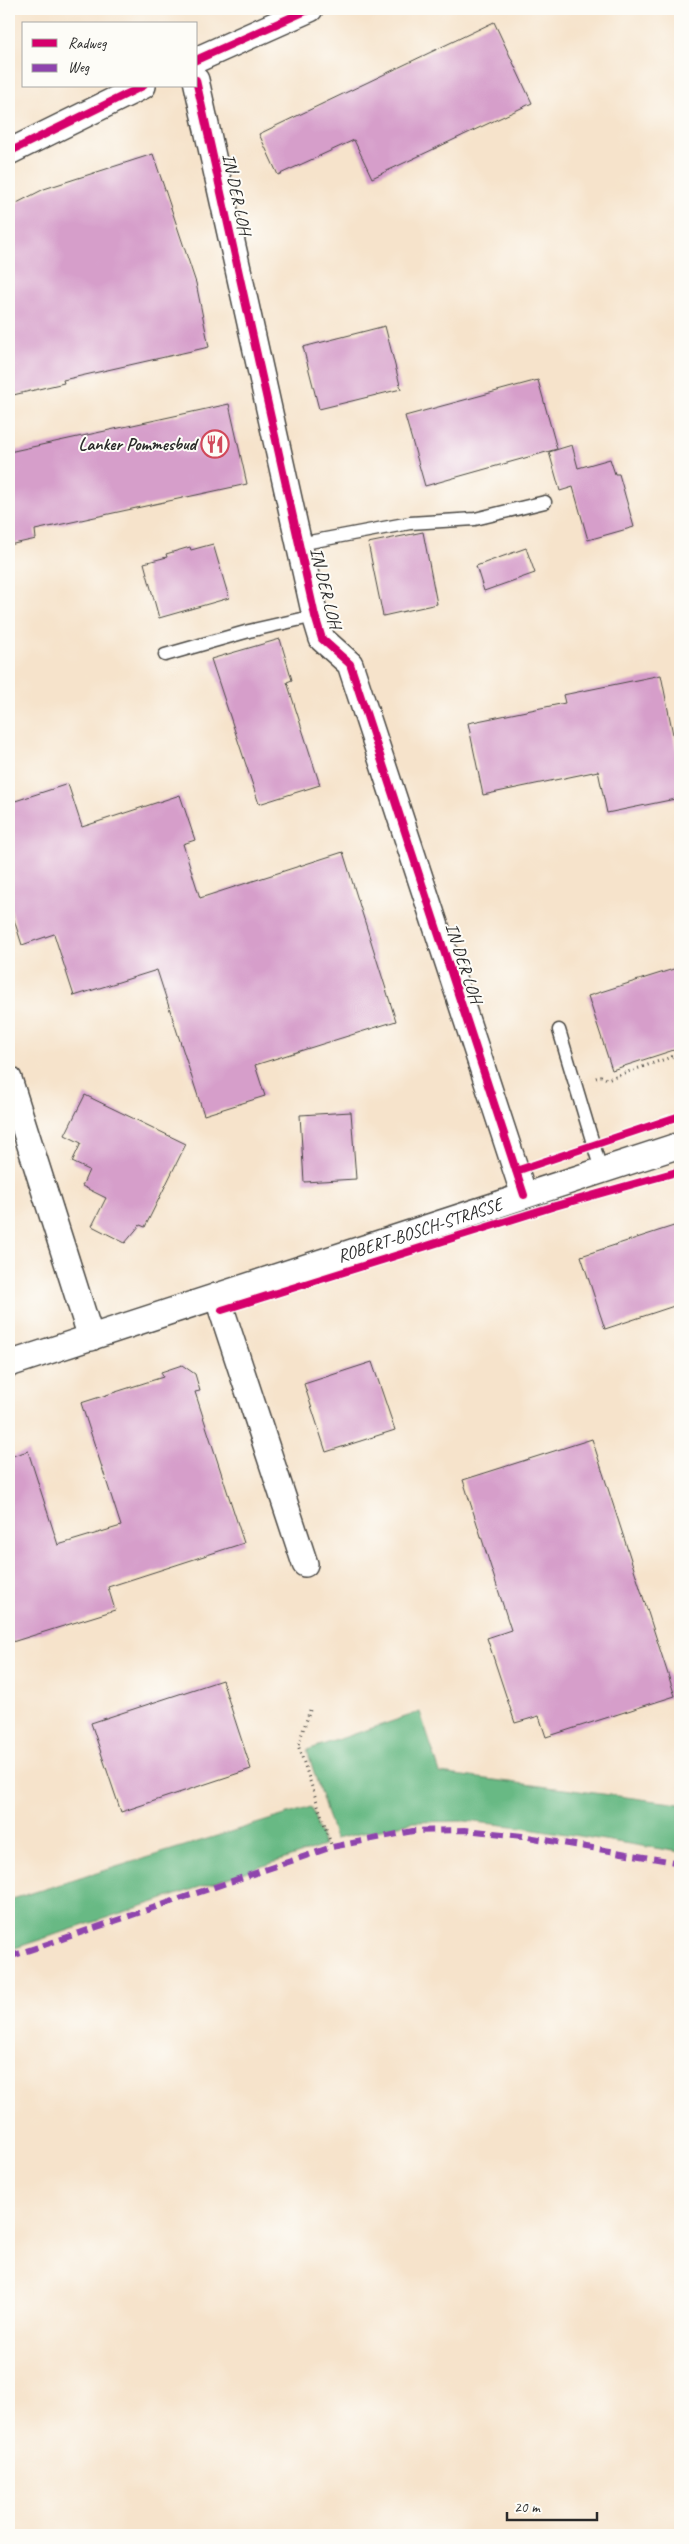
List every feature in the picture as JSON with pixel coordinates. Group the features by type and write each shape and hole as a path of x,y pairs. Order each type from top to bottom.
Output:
{"street":[{"path":"198,59 310,9"},
{"path":"9,152 139,88"},
{"name":"IN DER LOH","path":"198,88 315,616 322,639 350,664 524,1195"},
{"path":"9,1079 91,1338"},
{"name":"ROBERT-BOSCH-STRASSE","path":"9,1364 680,1145"},
{"path":"217,1296 305,1564"}],"lane":[{"path":"299,544 410,523 475,519 545,502"},
{"path":"165,655 249,631 315,616"},
{"path":"559,1030 601,1170"}],"path":[{"path":"576,1084 601,1076 607,1079 680,1054"},
{"path":"310,1710 298,1745 332,1847"}],"green space":[{"path":"420,1712 440,1773 680,1804 680,1852 522,1827 465,1821 413,1822 335,1839 307,1750"},
{"path":"311,1807 324,1846 9,1950 9,1900"}],"building":[{"path":"494,22 532,103 372,178 354,140 278,175 259,134"},
{"path":"153,154 196,283 209,347 63,380 64,383 9,396 9,207 44,189"},
{"path":"385,326 401,389 319,409 303,347"},
{"path":"538,380 557,449 425,486 405,416"},
{"path":"229,404 247,484 35,530 36,539 9,545 9,452"},
{"path":"572,445 578,468 610,459 615,474 619,474 634,527 588,540 573,487 560,491 549,452"},
{"path":"423,532 437,604 383,616 368,543"},
{"path":"213,544 229,598 159,618 144,563 167,557 166,554 190,547 191,550"},
{"path":"526,548 535,573 484,591 476,566"},
{"path":"280,639 292,680 287,682 320,785 259,804 211,659"},
{"path":"661,675 680,769 680,798 607,813 598,771 483,795 468,723 565,703 563,695"},
{"path":"68,784 82,827 180,795 195,840 183,844 200,898 343,852 396,1021 255,1065 265,1096 204,1115 157,970 74,996 54,934 22,945 9,904 9,803"},
{"path":"680,967 680,1048 612,1070 588,996"},
{"path":"85,1095 186,1144 145,1227 140,1225 125,1243 92,1226 106,1198 82,1186 89,1170 72,1162 81,1143 65,1135"},
{"path":"351,1112 356,1179 304,1182 300,1115"},
{"path":"680,1224 680,1304 605,1329 581,1256"},
{"path":"372,1362 395,1430 326,1452 304,1384"},
{"path":"182,1365 195,1374 200,1391 195,1392 244,1543 108,1587 115,1610 9,1643 9,1457 28,1451 58,1545 121,1526 81,1403 163,1377 161,1372"},
{"path":"592,1439 675,1696 546,1737 539,1716 515,1723 487,1638 511,1630 463,1480"},
{"path":"222,1680 251,1769 121,1812 91,1723"}],"marked path":[{"path":"9,1957 332,1847 413,1831 465,1830 522,1836 680,1863"}],"cycle path":[{"path":"198,59 310,9"},
{"path":"9,152 139,88"},
{"path":"198,88 315,616 322,639 350,664 524,1195"},
{"path":"516,1171 680,1116"},
{"path":"222,1310 555,1206 680,1171"}],"place":[{"name":"Lanker Pommesbud","path":"215,444"}]}
